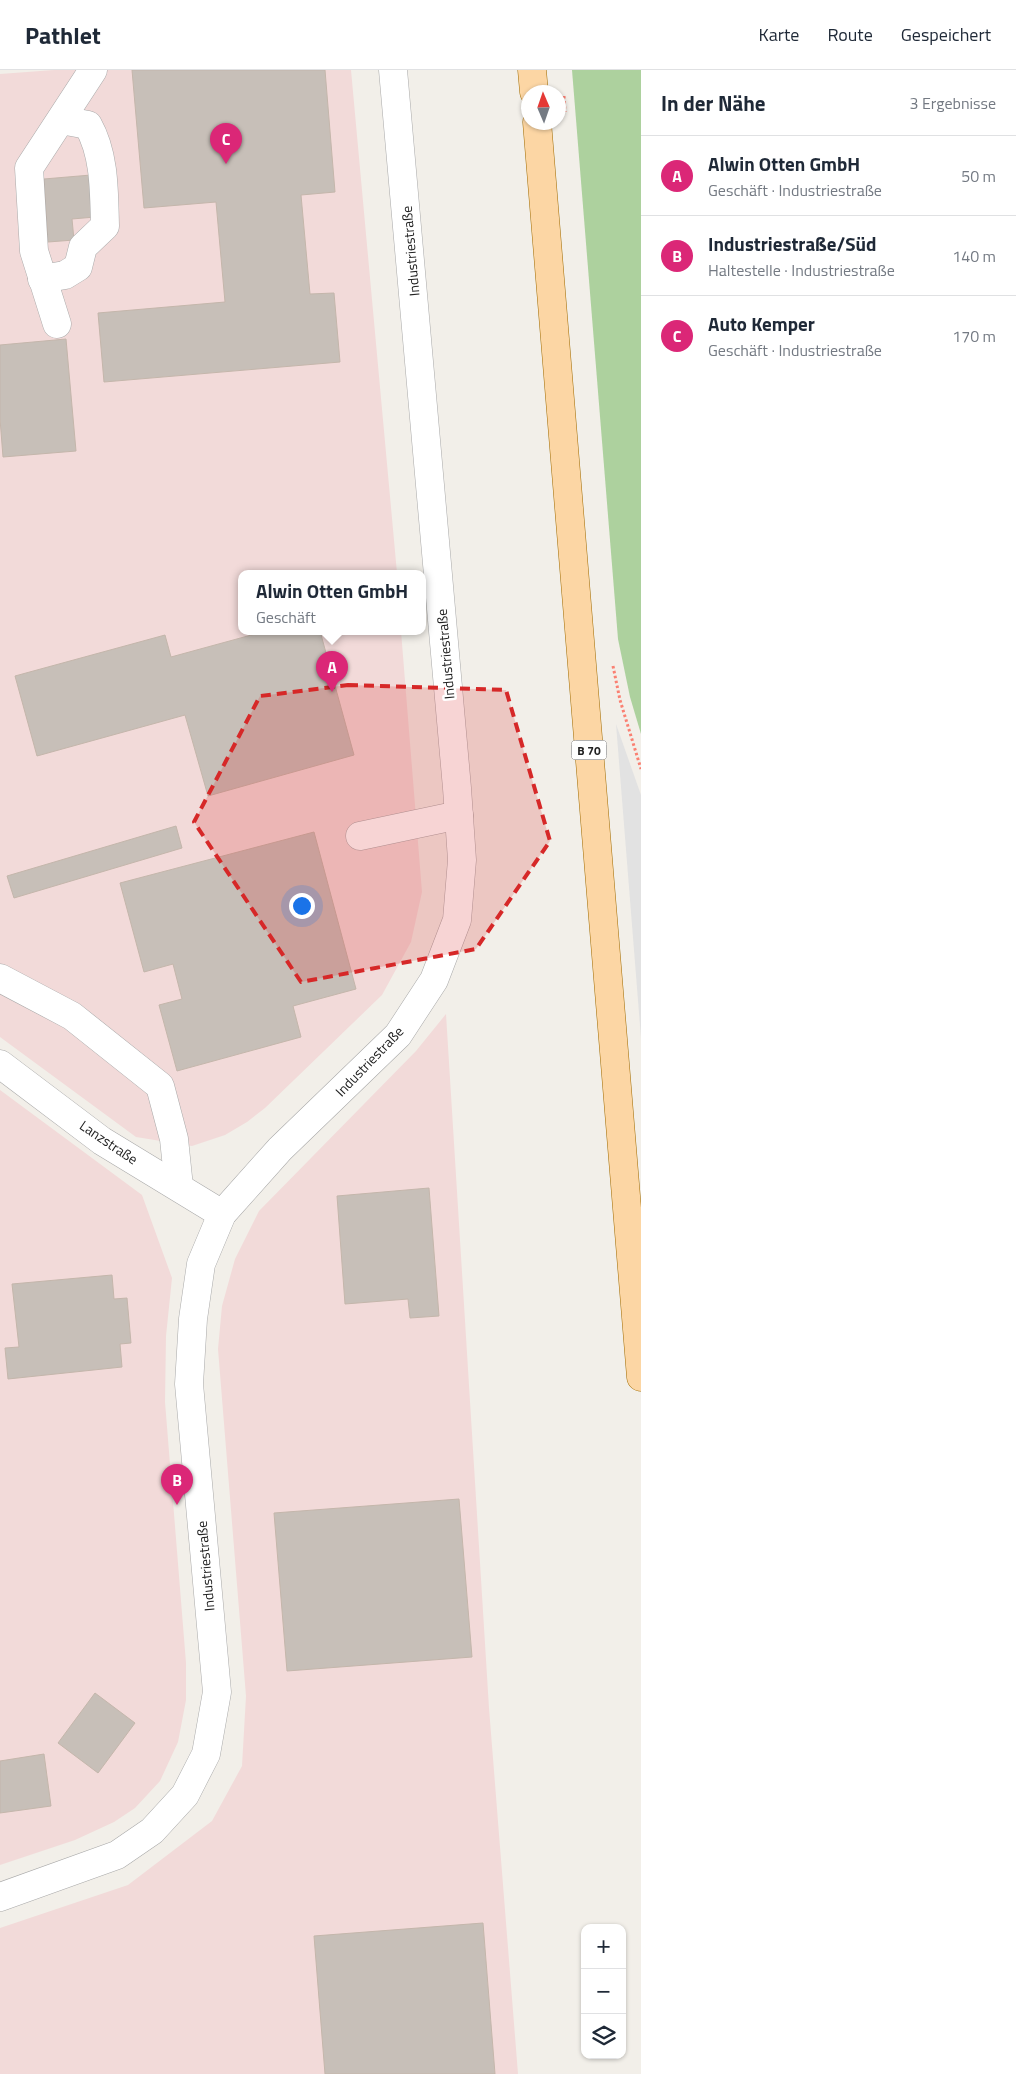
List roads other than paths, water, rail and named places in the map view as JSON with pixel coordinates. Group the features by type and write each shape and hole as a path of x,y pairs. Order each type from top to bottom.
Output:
{"main road":[{"path":"532,70 533,85"},
{"name":"B 70","path":"537,130 641,1377"}],"street":[{"path":"57,324 34,251 29,168 93,70"},
{"name":"Industriestraße","path":"0,1897 117,1855 152,1831 185,1795 206,1754 216,1692 189,1384 193,1319 201,1264 222,1214 280,1149 398,1035 434,980 457,920 462,860 393,70"},
{"path":"42,279 65,275 78,267 84,247 105,226 104,184 96,139 88,125 61,120"},
{"path":"360,836 458,815"},
{"path":"0,978 72,1016 160,1086 174,1139 179,1187"},
{"name":"Lanzstraße","path":"0,1064 102,1141 222,1214"}],"place":[{"name":"Auto Kemper","path":"226,164"},
{"name":"Alwin Otten GmbH","path":"332,692"},
{"name":"Industriestraße/Süd","path":"177,1505"}]}
